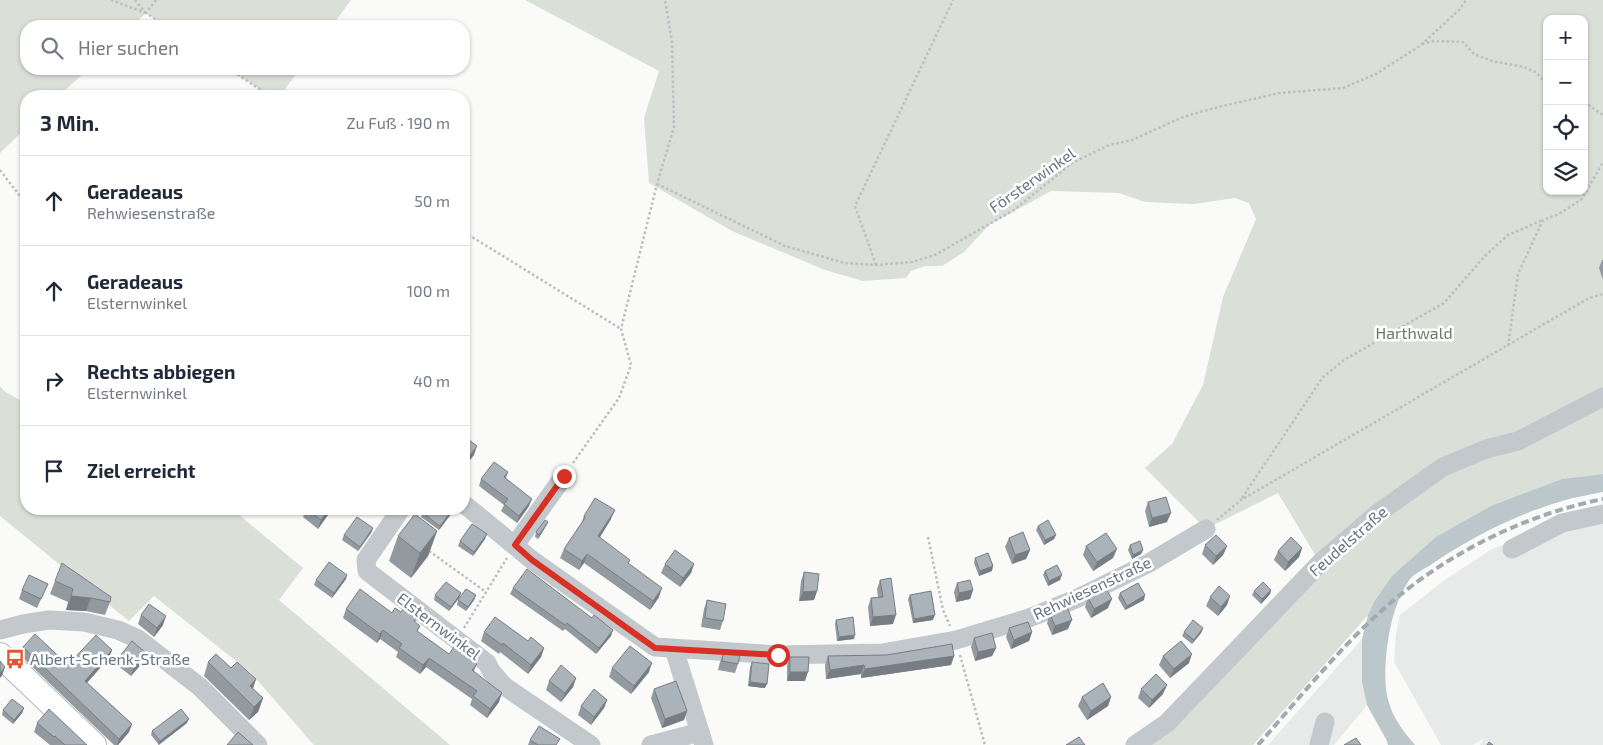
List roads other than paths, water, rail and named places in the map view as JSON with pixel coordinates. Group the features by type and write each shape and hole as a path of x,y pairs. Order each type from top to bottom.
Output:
{"main road":[{"path":"0,656 94,745"}],"street":[{"name":"Feudelstraße","path":"1136,745 1167,723 1320,563 1378,513 1443,467 1486,449 1518,441 1603,397"},
{"path":"515,545 564,476"},
{"path":"470,509 532,560 655,648 674,649 702,738 651,745"},
{"path":"1512,549 1562,523 1603,514"},
{"name":"Elsternwinkel","path":"397,515 366,560 367,571 487,663 491,671 504,686 591,745"},
{"name":"Rehwiesenstraße","path":"674,649 778,655 882,653 956,640 1029,618 1078,598 1149,563 1206,529"},
{"path":"0,630 49,620 84,622 118,630 138,639 200,687 258,745"},
{"path":"1319,745 1325,722"}],"railway":[{"path":"1258,745 1363,628 1403,592 1456,556 1484,541 1542,516 1572,506 1603,499"}],"place":[{"name":"Albert-Schenk-Straße","path":"15,659"}],"park label":[{"name":"Harthwald","path":"1414,333"}]}
